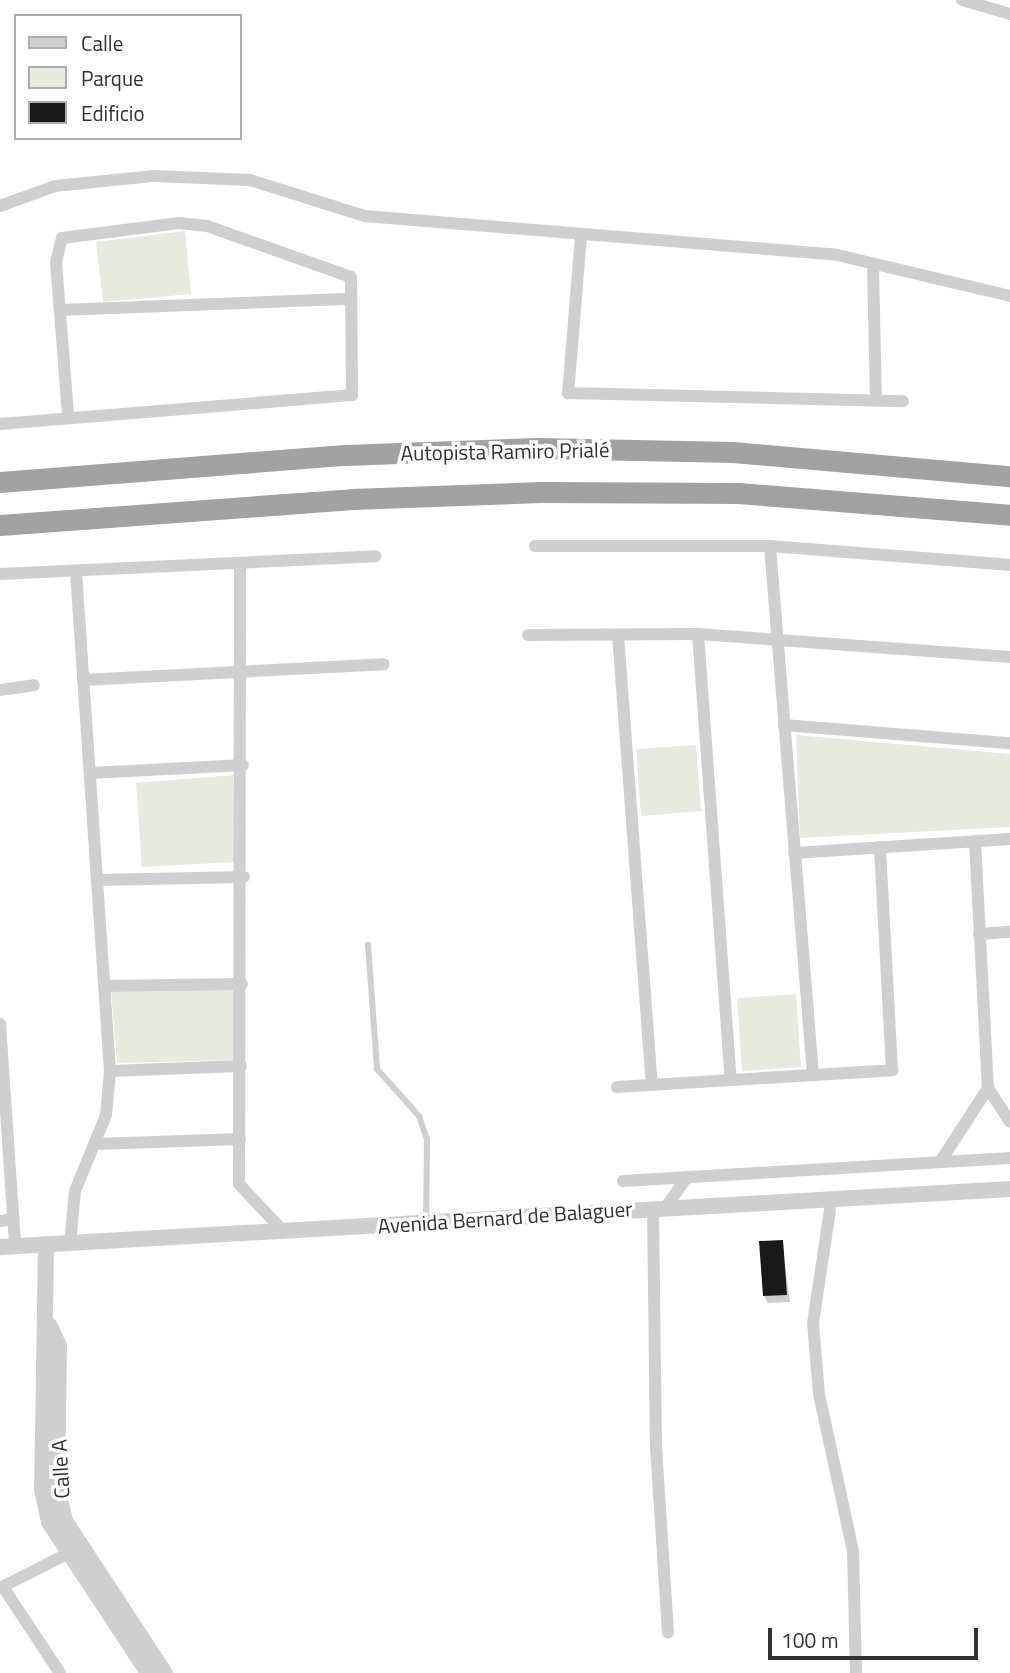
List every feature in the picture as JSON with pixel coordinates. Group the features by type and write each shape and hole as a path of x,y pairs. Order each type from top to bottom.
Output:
{"highway":[{"name":"Autopista Ramiro Prialé","path":"0,482 345,455 537,448 733,452 1010,476"},
{"name":"Autopista Ramiro Prialé","path":"0,525 352,499 541,492 738,493 1010,515"}],"street":[{"path":"962,0 1010,14"},
{"path":"0,206 55,186 154,176 250,180 365,216 581,236 837,255 873,267 1010,296"},
{"path":"0,424 68,416 352,395 351,277 344,271 208,226 179,223 62,238 57,246 68,416"},
{"path":"581,236 568,393 903,401"},
{"path":"873,267 876,400"},
{"path":"60,310 351,299"},
{"path":"770,546 813,1075"},
{"path":"535,547 770,546 1010,565"},
{"path":"0,574 76,573 376,556"},
{"path":"240,564 244,877 239,1184 283,1231"},
{"path":"70,1243 75,1191 96,1144 110,1071 76,573"},
{"path":"698,634 731,1080"},
{"path":"528,635 698,634 1010,657"},
{"path":"618,635 652,1085"},
{"path":"83,680 384,664"},
{"path":"0,690 34,685"},
{"path":"784,725 1010,743"},
{"path":"90,773 243,765"},
{"path":"794,853 1010,839"},
{"path":"975,841 988,1088 1010,1122"},
{"path":"617,1087 892,1070 880,847"},
{"path":"97,880 244,877"},
{"path":"979,934 1010,932"},
{"path":"104,986 242,984"},
{"path":"0,1024 3,1115 14,1219 8,1247"},
{"path":"110,1071 242,1066"},
{"path":"940,1162 988,1088"},
{"path":"96,1144 240,1139"},
{"path":"622,1181 1010,1158"},
{"path":"668,1633 656,1447 659,1208 687,1177"},
{"name":"Avenida Bernard de Balaguer","path":"8,1247 659,1208 831,1203 1010,1189"},
{"path":"831,1203 813,1323 819,1394 853,1551 856,1673"},
{"path":"0,1221 14,1219"},
{"name":"Calle A","path":"46,1244 47,1321 42,1489 49,1522 75,1550 165,1673"},
{"path":"60,1673 1,1588 75,1550"},
{"name":"Calle A","path":"75,1550 148,1673"}],"lane":[{"path":"368,945 377,1069 419,1116 427,1139 426,1222"}],"green space":[{"path":"185,231 191,294 103,302 96,242"},
{"path":"796,735 1010,754 1010,827 800,838"},
{"path":"696,745 701,811 641,816 636,749"},
{"path":"233,775 235,862 142,867 136,783"},
{"path":"236,990 235,1060 117,1063 111,991"},
{"path":"796,994 801,1067 742,1071 737,998"}],"building":[{"path":"783,1240 787,1295 763,1296 759,1241"}]}
